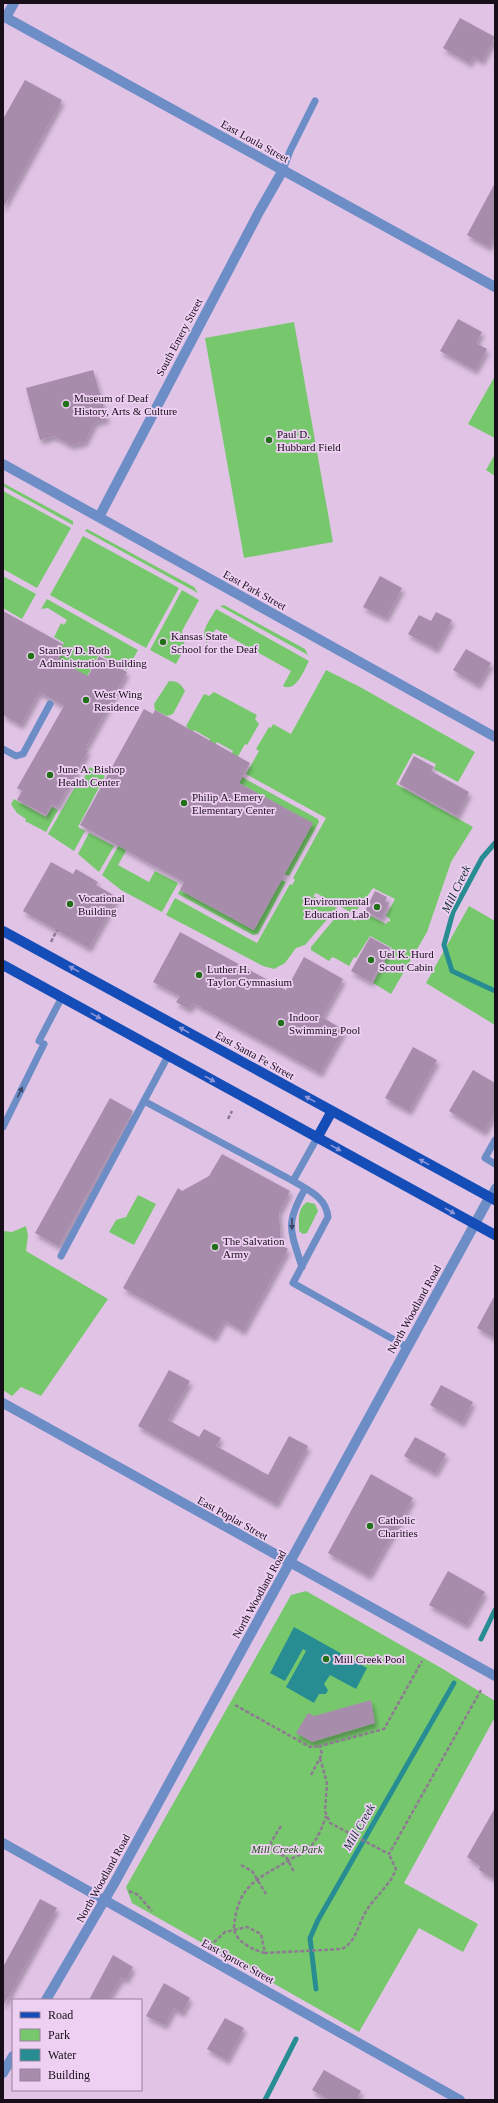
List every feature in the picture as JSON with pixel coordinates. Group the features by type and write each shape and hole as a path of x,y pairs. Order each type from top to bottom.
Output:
{"main road":[{"name":"East Santa Fe Street","path":"3,931 492,1199"},
{"path":"3,965 495,1235"},
{"path":"317,1138 332,1111"}],"street":[{"path":"4,17 14,3"},
{"name":"East Loula Street","path":"4,17 495,287"},
{"name":"South Emery Street","path":"99,517 259,212 283,170"},
{"name":"East Park Street","path":"3,464 495,737"},
{"name":"North Woodland Road","path":"47,1999 105,1900 290,1563 473,1224 492,1199"},
{"name":"East Poplar Street","path":"3,1403 495,1676"},
{"name":"East Spruce Street","path":"3,1842 460,2100"},
{"path":"3,2072 12,2058"}],"lane":[{"path":"283,170 290,151 315,101"},
{"path":"3,750 16,756 23,754 50,704"},
{"path":"3,1127 62,997"},
{"path":"61,1256 168,1056"},
{"path":"144,1101 318,1196 327,1209 328,1217 293,1283 407,1347"},
{"path":"293,1181 317,1138"},
{"path":"495,1140 485,1158 495,1164"},
{"path":"492,1199 495,1187"},
{"path":"302,1267 292,1236 291,1222 292,1213 305,1189"}],"path":[{"path":"51,942 57,930"},
{"path":"228,1119 232,1112"},
{"path":"235,1705 310,1747 320,1746 384,1729 422,1661"},
{"path":"390,1854 481,1690"},
{"path":"311,1774 322,1754 320,1746"},
{"path":"320,1758 327,1783 325,1811 330,1823 390,1854 396,1869 393,1879 364,1913 350,1945 342,1949 332,1950 259,1952 237,1938 234,1930 236,1910 241,1896 251,1883 310,1848 326,1815"},
{"path":"281,1826 271,1842 272,1849 289,1861 294,1872"},
{"path":"241,1865 252,1871 266,1894"},
{"path":"129,1891 138,1895 152,1911 159,1915"},
{"path":"199,1936 212,1944 225,1932 247,1927 261,1934 265,1952"}],"green space":[{"name":"Paul D. Hubbard Field","path":"294,322 333,542 244,558 205,338"},
{"path":"495,376 495,438 468,424"},
{"path":"495,454 495,476 486,470"},
{"path":"3,483 73,521 73,525 3,486"},
{"path":"3,491 71,528 37,588 3,569"},
{"path":"87,529 194,587 198,593 85,531"},
{"path":"83,536 179,588 146,648 50,595"},
{"path":"3,576 36,594 22,619 3,608"},
{"path":"182,590 199,600 182,631 185,647 176,664 150,650"},
{"path":"47,599 138,650 127,670 99,654 82,686 64,677 70,666 59,659 62,653 59,652 64,643 54,637 61,623 64,625 67,620 48,608 41,609"},
{"path":"224,605 305,649 308,655 220,606"},
{"path":"216,609 309,661 296,684 288,687 283,686 291,671 216,629 207,643 204,635 205,630"},
{"path":"326,670 360,687 475,752 458,782 434,769 436,764 413,753 396,784 473,827 451,862 427,932 391,994 373,983 392,948 370,936 349,966 332,957 329,961 311,950 311,947 340,912 355,921 361,911 386,924 388,921 390,922 390,919 386,916 395,899 373,888 354,914 316,893 313,896 337,908 305,945 296,948 285,963 274,969 263,966 166,915 175,898 257,943 290,884 292,885 295,880 293,878 326,818 246,774 259,751 256,749 269,727 271,728 273,724 291,734"},
{"path":"169,681 179,683 185,691 173,714 167,716 155,710 154,704"},
{"path":"214,692 257,715 255,719 259,724 247,745 245,744 237,758 231,755 233,751 217,742 215,745 209,742 210,739 194,730 192,732 186,726 204,694 209,696"},
{"path":"90,767 105,776 78,827 85,831 74,851 48,834 79,780 82,781"},
{"path":"242,777 318,819 319,822 289,876 284,874 312,823 239,783"},
{"path":"14,799 46,817 52,807 58,810 46,832 25,821 26,819 17,813 11,804"},
{"path":"89,833 114,846 99,872 78,854"},
{"path":"119,845 127,849 118,865 149,882 155,871 178,883 162,912 121,890 102,875"},
{"path":"281,880 286,882 258,934 253,935 178,894 180,890 254,930"},
{"path":"469,906 495,921 495,1025 426,983"},
{"path":"138,1195 156,1204 134,1245 109,1232 116,1220 126,1217"},
{"path":"307,1202 315,1204 318,1211 307,1233 303,1234 299,1231 299,1215 300,1211"},
{"path":"26,1226 28,1235 26,1251 108,1299 41,1396 21,1387 12,1396 3,1390 3,1231 12,1232"},
{"name":"Mill Creek Park","path":"306,1591 443,1669 495,1701 495,1717 404,1883 478,1924 463,1952 419,1928 359,2032 132,1903 126,1887 291,1595"}],"water":[{"name":"Mill Creek Pool","path":"294,1627 367,1668 356,1689 330,1675 324,1684 328,1690 326,1694 319,1694 314,1703 286,1687 306,1651 303,1649 285,1681 270,1673"}],"building":[{"path":"460,18 495,37 482,61 473,56 470,63 443,48"},
{"path":"25,80 62,100 3,208 3,119"},
{"path":"495,183 495,235 489,247 467,235"},
{"path":"458,319 482,332 476,343 487,349 475,370 440,351"},
{"name":"Museum of Deaf History, Arts & Culture","path":"93,370 107,419 95,422 85,442 71,445 54,436 40,440 26,388"},
{"path":"380,576 402,588 386,618 363,607"},
{"path":"3,611 63,644 57,660 88,676 99,656 127,672 85,749 88,751 57,807 52,804 46,815 17,800 22,791 17,788 64,706 39,692 21,725 3,715"},
{"path":"436,612 452,620 436,649 408,634 419,615 431,621"},
{"path":"466,649 491,663 478,685 453,670"},
{"name":"Philip A. Emery Elementary Center","path":"144,709 153,714 155,710 250,763 239,783 313,823 254,930 180,890 184,882 80,825"},
{"path":"414,756 434,767 431,771 469,792 457,816 399,784"},
{"name":"Vocational Building","path":"51,862 73,874 76,869 98,882 96,885 117,897 89,948 23,911"},
{"name":"Environmental Education Lab","path":"375,891 387,897 385,901 389,903 381,919 365,911"},
{"path":"180,932 286,990 304,957 343,979 322,1017 344,1030 320,1073 193,1003 189,1009 176,1002 180,996 153,982"},
{"name":"Uel K. Hurd Scout Cabin","path":"370,937 390,948 371,982 351,971"},
{"path":"413,1047 437,1060 409,1111 385,1098"},
{"path":"473,1070 495,1083 495,1113 484,1132 449,1111"},
{"path":"110,1098 133,1111 59,1246 35,1233"},
{"name":"The Salvation Army","path":"222,1154 290,1191 279,1212 281,1245 288,1249 243,1331 224,1320 214,1338 123,1288 178,1188 182,1191 209,1176"},
{"path":"495,1295 495,1338 477,1328"},
{"path":"169,1370 190,1381 168,1420 199,1437 204,1429 221,1438 216,1446 268,1475 289,1436 308,1446 276,1504 138,1426"},
{"path":"441,1385 473,1402 462,1423 430,1405"},
{"path":"415,1437 446,1454 435,1473 404,1456"},
{"name":"Catholic Charities","path":"371,1474 413,1498 369,1576 328,1553"},
{"path":"448,1571 485,1592 466,1625 429,1605"},
{"path":"371,1700 375,1723 312,1742 296,1733 308,1713 314,1716"},
{"path":"495,1808 495,1879 479,1870 480,1866 467,1857"},
{"path":"40,1899 57,1908 3,2006 3,1967"},
{"path":"113,1955 133,1967 126,1980 122,1977 108,1999 90,1999"},
{"path":"164,1983 190,1998 182,2013 174,2008 165,2025 146,2016"},
{"path":"225,2018 244,2028 227,2060 207,2049"},
{"path":"324,2070 361,2091 356,2100 330,2100 312,2090"}],"waterway":[{"name":"Mill Creek","path":"495,843 482,858 453,912 444,945 452,971 495,991"},
{"name":"Mill Creek","path":"481,1639 495,1610"},
{"name":"Mill Creek","path":"316,1989 310,1938 318,1920 454,1683"},
{"name":"Mill Creek","path":"265,2100 296,2039"}],"place":[{"name":"Museum of Deaf History, Arts & Culture","path":"66,404"},
{"name":"Paul D. Hubbard Field","path":"269,440"},
{"name":"Kansas State School for the Deaf","path":"163,642"},
{"name":"Stanley D. Roth Administration Building","path":"31,656"},
{"name":"West Wing Residence","path":"86,700"},
{"name":"June A. Bishop Health Center","path":"50,775"},
{"name":"Philip A. Emery Elementary Center","path":"184,803"},
{"name":"Vocational Building","path":"70,904"},
{"name":"Environmental Education Lab","path":"377,907"},
{"name":"Uel K. Hurd Scout Cabin","path":"371,960"},
{"name":"Luther H. Taylor Gymnasium","path":"199,975"},
{"name":"Indoor Swimming Pool","path":"281,1023"},
{"name":"The Salvation Army","path":"215,1247"},
{"name":"Catholic Charities","path":"370,1526"},
{"name":"Mill Creek Pool","path":"326,1659"}]}
